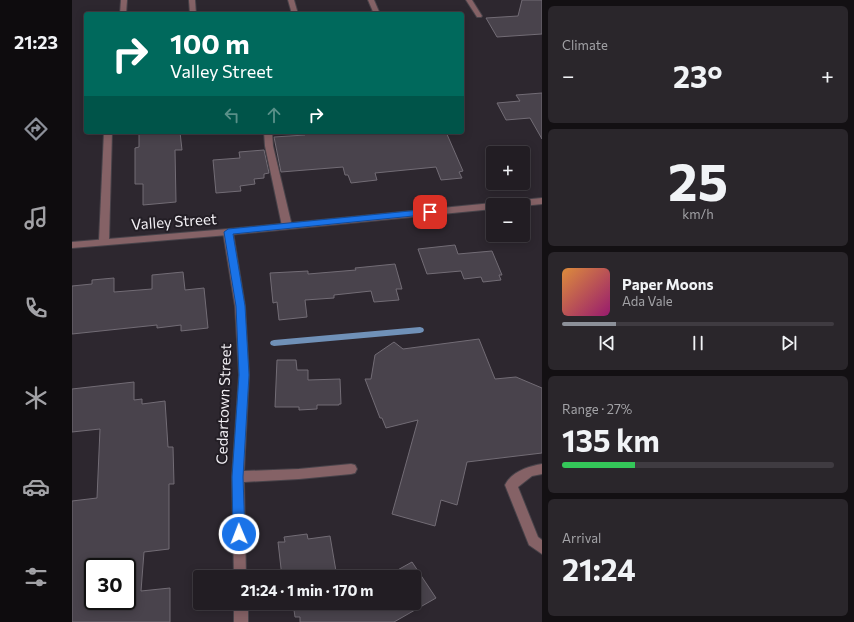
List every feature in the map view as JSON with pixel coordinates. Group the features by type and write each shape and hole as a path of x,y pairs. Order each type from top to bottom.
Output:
{"street":[{"path":"123,12 124,0"},
{"path":"192,0 193,12"},
{"path":"291,0 294,12"},
{"path":"371,0 376,12"},
{"path":"470,0 479,16"},
{"path":"104,241 108,134"},
{"path":"268,134 269,146 287,226"},
{"path":"530,202 542,201"},
{"name":"Valley Street","path":"72,244 228,232 486,207"},
{"name":"Cedartown Street","path":"228,232 240,306 244,375 238,477 240,570"},
{"path":"542,469 529,471 511,485 533,541 542,548"},
{"path":"238,477 351,470"},
{"path":"241,610 241,622"}],"building":[{"path":"522,0 542,0 542,34 497,37 486,18 518,16"},
{"path":"542,93 542,139 530,118 506,120 497,103 520,101 516,95"},
{"path":"139,134 180,134 182,150 175,150 176,202 143,205 143,184 135,184 135,148 139,147"},
{"path":"447,134 463,171 459,172 462,178 441,180 436,167 375,173 377,180 351,183 348,175 345,175 343,167 281,172 274,137 305,135"},
{"path":"264,150 269,173 264,174 264,178 254,179 255,184 240,186 241,191 216,193 213,160 240,158 239,152"},
{"path":"455,245 458,254 492,251 502,275 499,275 501,280 483,282 481,277 464,279 461,271 427,274 418,249"},
{"path":"395,264 402,289 396,289 399,300 374,302 371,291 334,295 334,298 305,300 307,317 279,320 277,302 273,303 270,273 308,271 308,274 356,270 355,268"},
{"path":"183,272 185,290 204,288 208,328 181,331 181,325 157,328 157,325 72,334 72,286 92,284 92,280 114,278 114,292 152,289 152,275"},
{"path":"479,339 495,379 516,377 542,388 542,453 467,462 457,505 441,500 435,526 392,514 418,420 386,428 382,418 380,418 365,379 371,379 375,355 394,342 403,349"},
{"path":"277,360 296,360 297,370 308,370 308,380 340,379 341,404 317,405 317,409 299,410 299,407 275,407"},
{"path":"134,382 134,400 142,399 142,404 165,401 168,447 173,447 174,484 169,484 169,549 144,552 141,591 170,588 170,622 72,622 72,501 97,498 100,429 72,432 72,389"},
{"path":"307,534 308,539 330,536 336,570 281,570 278,542 285,542 284,537"},
{"path":"412,562 417,570 398,570"},
{"path":"421,576 436,598 421,607"},
{"path":"294,610 415,610 394,622 300,622 300,617 295,617"}],"waterway":[{"path":"274,343 420,330"}],"route":[{"path":"239,534 238,477 244,375 240,306 228,232 430,212"}]}
